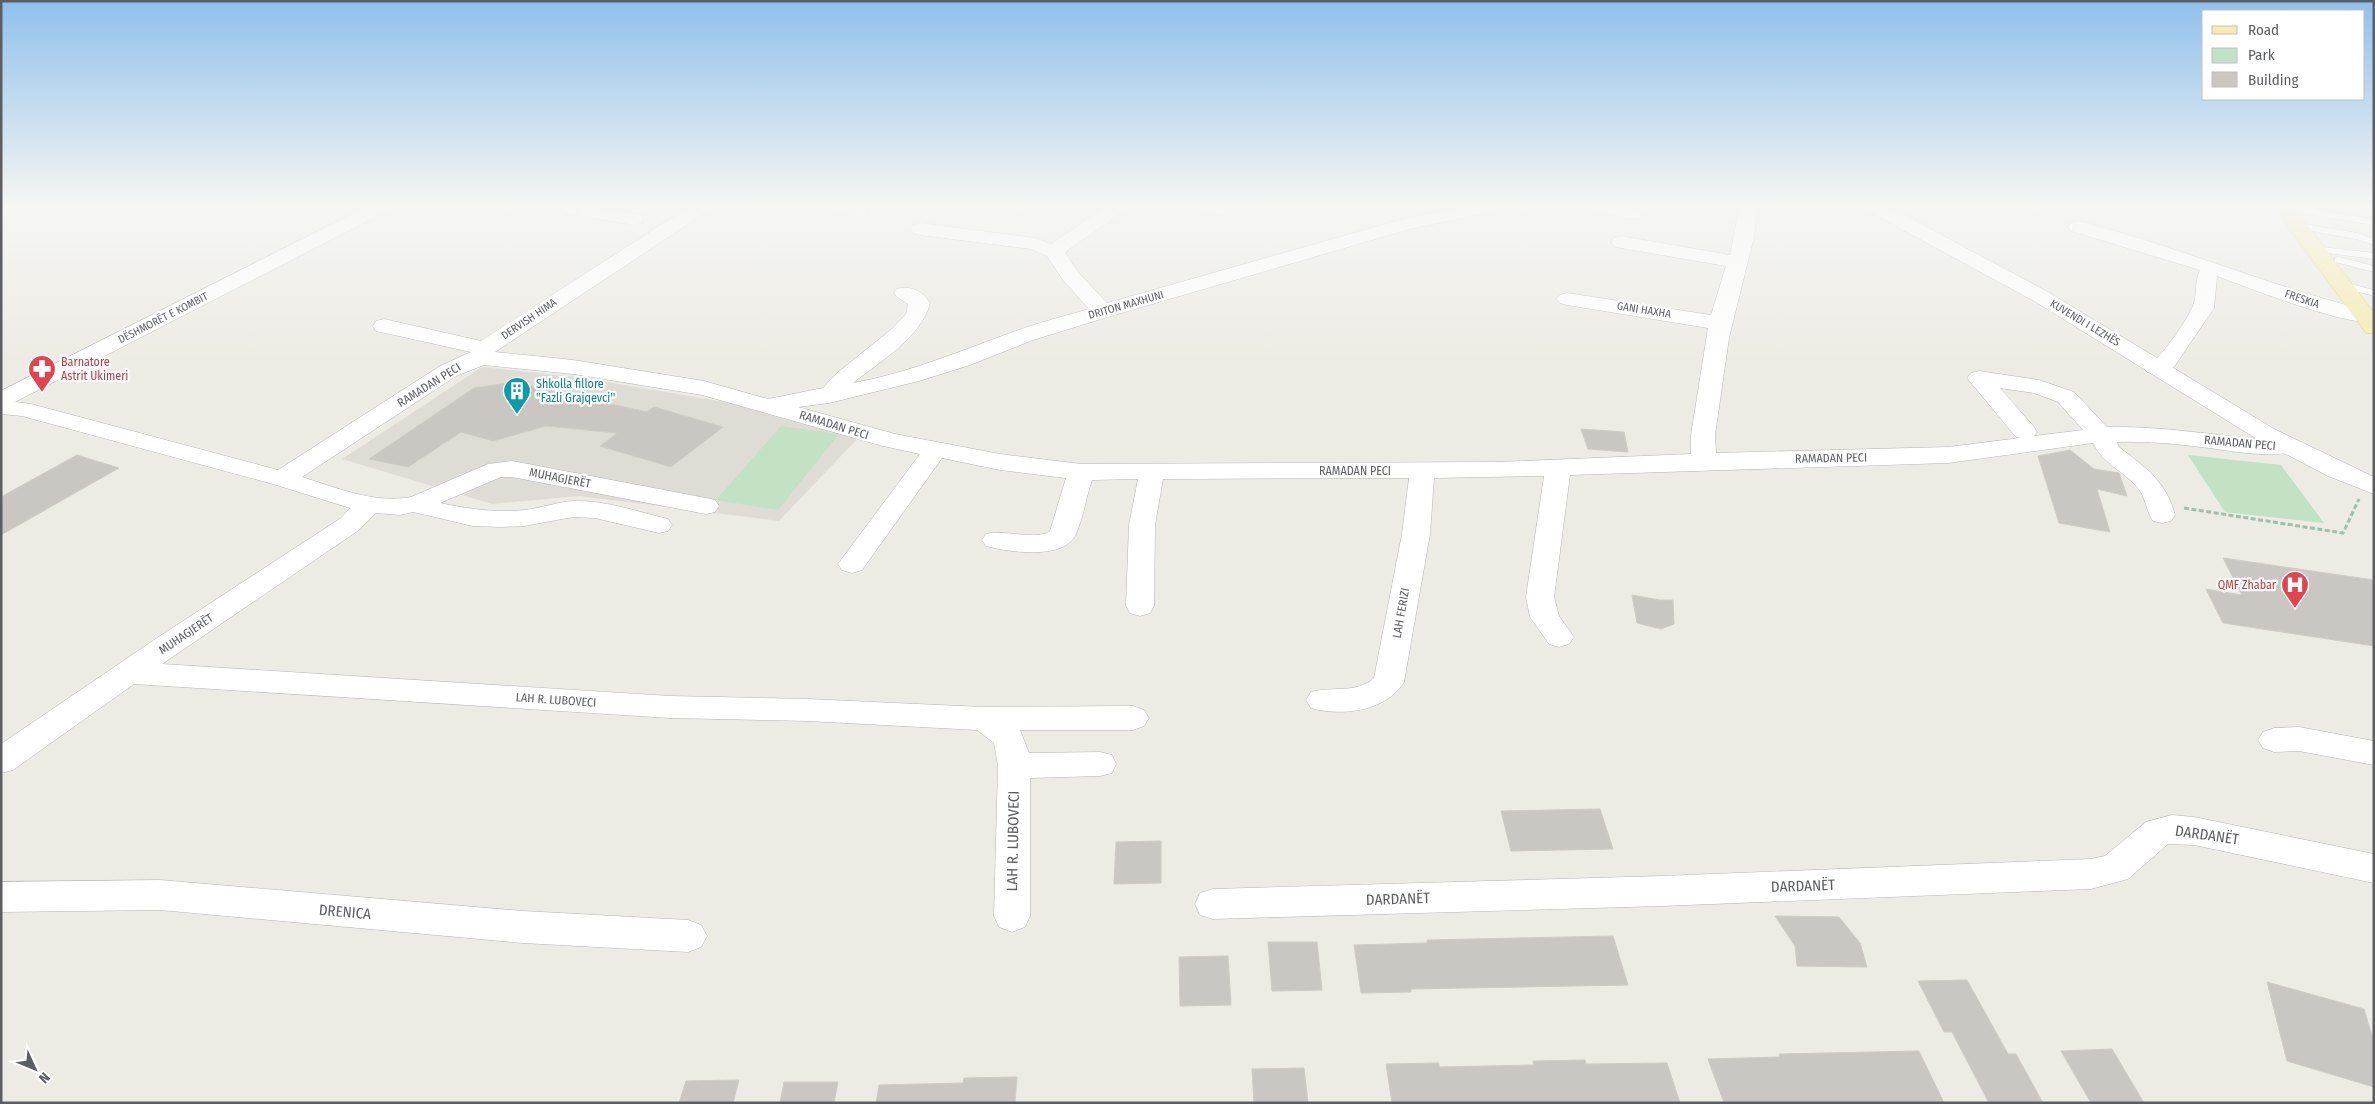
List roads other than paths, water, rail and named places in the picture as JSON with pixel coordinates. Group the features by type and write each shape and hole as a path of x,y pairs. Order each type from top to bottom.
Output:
{"main road":[{"path":"2322,260 2369,322"}],"street":[{"name":"DËSHMORËT E KOMBIT","path":"1,400 277,260"},
{"name":"DERVISH HIMA","path":"481,354 622,260"},
{"path":"1058,260 1072,279 1103,311"},
{"name":"DRITON MAXHUNI","path":"770,405 829,396 911,376 962,360 1025,335 1283,260"},
{"path":"1708,461 1704,452 1703,435 1720,323 1737,262 1723,260"},
{"name":"KUVENDI I LEZHËS","path":"1976,260 2002,273 2215,404 2289,446 2370,484"},
{"name":"FRESKIA","path":"2184,260 2369,322"},
{"path":"2155,367 2166,362 2204,308 2206,278 2211,268"},
{"path":"809,418 846,378 901,333 916,315 919,303 914,297 904,293"},
{"name":"GANI HAXHA","path":"1567,299 1720,323"},
{"path":"384,326 481,354"},
{"name":"RAMADAN PECI","path":"282,479 448,371 481,354 704,388 770,405 884,439 1000,462 1081,472 1422,471 1948,455 2102,435 2165,435 2259,446 2289,446"},
{"path":"2026,432 1979,378 2039,387 2059,393 2073,402 2102,435 2104,444 2109,451 2148,483 2161,510"},
{"path":"1,407 23,409 282,479"},
{"path":"852,564 936,449"},
{"path":"1558,468 1540,597 1545,617 1560,637"},
{"name":"MUHAGJERËT","path":"282,479 363,504 400,507 419,503 497,469 512,469 706,506"},
{"name":"LAH FERIZI","path":"1322,700 1364,698 1380,692 1389,682 1416,534 1422,471"},
{"path":"996,540 1039,544 1053,542 1062,535 1081,472"},
{"path":"1140,606 1142,525 1149,500 1152,472"},
{"name":"MUHAGJERËT","path":"419,503 424,508 473,518 524,518 573,509 595,510 659,524"},
{"name":"MUHAGJERËT","path":"1,761 350,524 363,513 363,504"},
{"name":"LAH R. LUBOVECI","path":"130,673 661,707 808,710 983,719 1133,718"},
{"name":"LAH R. LUBOVECI","path":"983,719 1004,729 1012,744 1014,766 1012,916"},
{"path":"2274,740 2299,739 2374,753"},
{"path":"1014,766 1100,764"},
{"name":"DARDANËT","path":"1213,904 1662,891 2091,874 2115,868 2158,832 2172,829 2194,831 2374,868"},
{"name":"DRENICA","path":"1,897 160,895 523,927 688,936"}],"lane":[{"path":"2342,260 2374,269"},
{"path":"2340,284 2374,293"}],"place":[{"name":"Barnatore Astrit Ukimeri","path":"42,393"},
{"name":"Shkolla fillore ''Fazli Grajqevci''","path":"517,415"},
{"name":"QMF Zhabar","path":"2295,609"}]}
